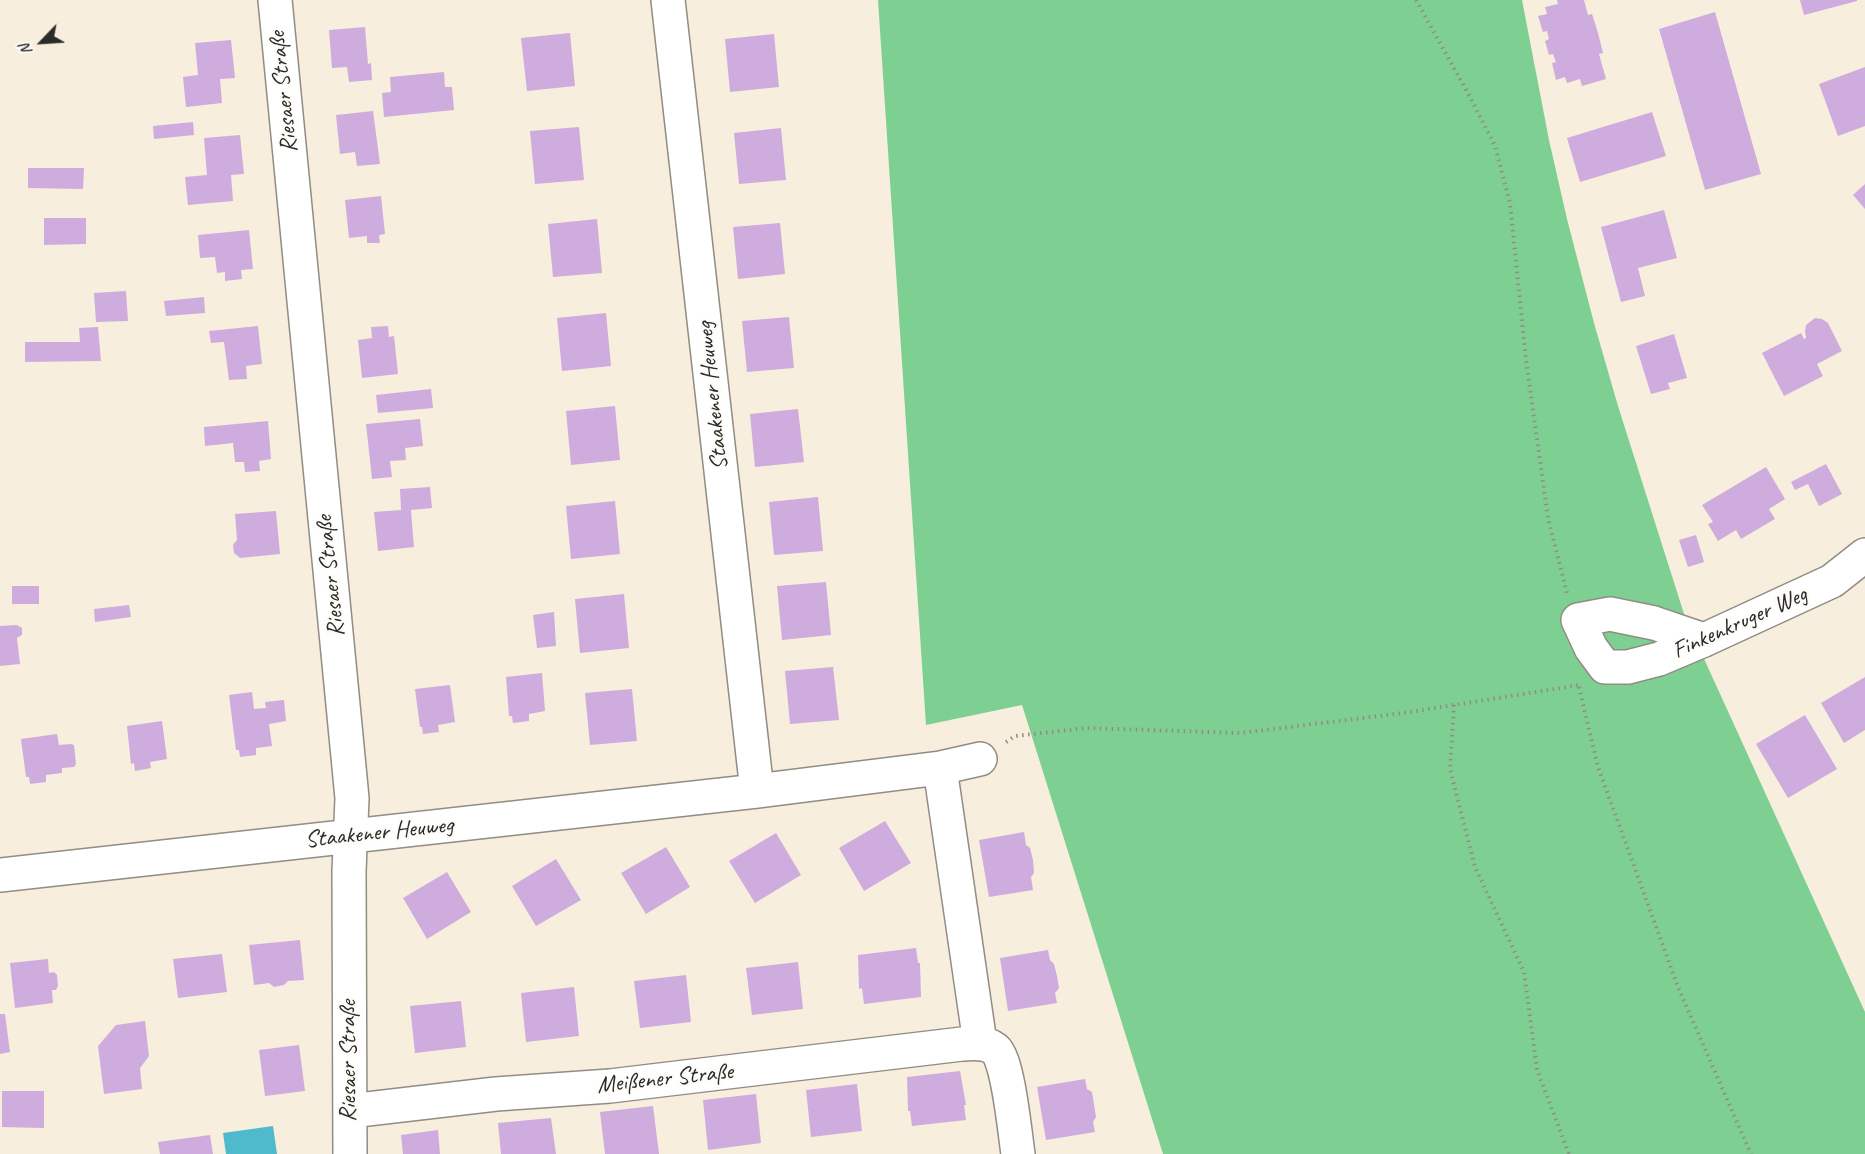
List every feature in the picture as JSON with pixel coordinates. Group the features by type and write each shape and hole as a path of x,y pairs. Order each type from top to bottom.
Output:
{"street":[{"name":"Riesaer Straße","path":"274,0 352,798 349,870 350,1154"},
{"name":"Staakener Heuweg","path":"668,0 757,791"},
{"name":"Finkenkruger Weg","path":"1578,620 1591,648 1605,667 1628,667 1659,659 1832,581 1865,555"},
{"path":"1578,620 1610,614 1654,623 1704,640"},
{"name":"Staakener Heuweg","path":"0,875 757,791 940,768 980,759"},
{"path":"940,768 980,1043 993,1047 1001,1055 1018,1154"},
{"name":"Meißener Straße","path":"350,1111 496,1094 610,1086 980,1043"}],"path":[{"path":"1416,0 1495,146 1510,203 1526,360 1548,518 1563,583 1578,620"},
{"path":"980,759 1015,736 1086,728 1240,733 1578,687 1598,767 1674,976 1750,1154"},
{"path":"1454,705 1450,769 1475,867 1524,972 1537,1070 1569,1154"}],"green space":[{"path":"878,0 1522,0 1549,140 1594,323 1685,617 1865,1012 1865,1154 1163,1154 1022,705 926,725"}],"water":[{"path":"273,1126 277,1154 226,1154 223,1133"}],"building":[{"path":"1557,0 1584,0 1588,15 1592,14 1598,33 1603,53 1599,54 1606,79 1582,86 1580,79 1567,83 1565,77 1556,80 1552,63 1556,62 1553,54 1549,55 1545,41 1549,39 1547,31 1543,32 1538,16 1547,14 1545,7 1558,4"},
{"path":"1800,0 1857,0 1857,1 1804,15"},
{"path":"1715,12 1761,174 1705,190 1659,29"},
{"path":"365,27 368,64 371,63 372,80 349,82 347,67 332,68 329,30"},
{"path":"570,33 575,86 527,91 521,38"},
{"path":"774,34 779,87 730,92 725,39"},
{"path":"231,40 235,78 220,79 222,103 186,107 183,77 198,75 195,43"},
{"path":"1865,67 1865,126 1838,136 1819,84"},
{"path":"444,72 445,87 452,87 454,110 384,117 382,93 391,92 390,77"},
{"path":"373,111 380,164 357,166 355,152 340,154 336,115"},
{"path":"1652,112 1666,156 1580,182 1567,138"},
{"path":"193,122 194,135 154,139 153,126"},
{"path":"579,127 584,180 535,184 530,131"},
{"path":"781,128 786,180 739,184 734,133"},
{"path":"240,135 244,174 231,175 233,201 188,205 185,177 207,175 204,138"},
{"path":"28,168 84,168 83,189 28,188"},
{"path":"1865,184 1865,209 1853,195"},
{"path":"381,196 385,234 379,235 380,243 367,243 367,236 349,238 345,200"},
{"path":"1664,210 1677,258 1638,268 1645,296 1621,302 1601,227"},
{"path":"44,218 86,218 86,244 44,245"},
{"path":"597,219 602,273 553,277 548,224"},
{"path":"780,223 785,274 738,279 733,227"},
{"path":"249,230 253,269 241,270 242,279 225,281 225,272 217,273 215,257 200,258 198,235"},
{"path":"126,291 128,321 96,322 94,293"},
{"path":"204,297 205,313 166,316 164,301"},
{"path":"606,313 611,366 562,371 557,318"},
{"path":"789,317 794,368 747,372 742,321"},
{"path":"1815,318 1828,323 1842,351 1817,364 1823,376 1784,396 1762,353 1801,333 1804,339 1806,338 1806,325"},
{"path":"258,326 262,364 246,366 247,379 229,380 224,342 211,343 209,331"},
{"path":"388,326 389,337 394,336 398,374 362,378 358,340 372,338 371,327"},
{"path":"98,327 101,361 25,362 25,342 80,342 79,328"},
{"path":"1674,334 1687,378 1668,383 1670,389 1651,394 1636,346"},
{"path":"431,389 433,408 378,413 376,395"},
{"path":"615,406 620,460 571,465 566,411"},
{"path":"798,409 804,462 755,467 750,414"},
{"path":"420,419 423,446 405,448 406,460 390,461 392,477 372,479 366,424"},
{"path":"268,421 271,459 259,461 260,471 245,472 244,462 235,462 233,443 205,446 204,427"},
{"path":"1826,464 1842,494 1819,506 1808,484 1795,490 1791,482"},
{"path":"1766,467 1785,499 1769,509 1775,519 1741,539 1736,530 1718,541 1708,524 1713,522 1702,505"},
{"path":"430,487 432,508 411,510 414,547 378,551 374,512 401,510 400,489"},
{"path":"818,497 823,551 774,555 769,502"},
{"path":"615,501 620,554 571,559 566,506"},
{"path":"276,511 280,554 240,558 234,553 233,545 237,540 235,514"},
{"path":"1696,535 1704,562 1688,567 1679,540"},
{"path":"826,582 831,635 782,640 777,586"},
{"path":"12,586 39,586 39,604 12,604"},
{"path":"624,594 629,648 580,653 575,599"},
{"path":"129,605 131,617 95,622 94,609"},
{"path":"554,612 556,646 537,648 533,615"},
{"path":"17,625 22,628 22,635 17,638 20,664 0,666 0,626"},
{"path":"833,667 839,720 790,724 785,671"},
{"path":"542,673 545,711 529,714 529,721 513,723 512,716 509,716 506,677"},
{"path":"1865,677 1865,730 1844,743 1821,703"},
{"path":"450,685 455,722 438,725 439,732 423,734 415,689"},
{"path":"632,689 637,741 590,745 585,693"},
{"path":"252,692 254,709 266,708 265,702 284,700 286,721 269,724 272,746 256,748 256,755 240,757 239,750 236,750 229,695"},
{"path":"1805,715 1837,769 1788,798 1756,744"},
{"path":"162,721 167,759 150,762 151,768 135,771 134,763 131,764 127,726"},
{"path":"57,734 59,745 74,745 76,764 74,767 62,768 62,773 46,775 46,782 30,784 29,777 26,777 21,739"},
{"path":"885,821 911,863 864,891 839,848"},
{"path":"1024,832 1026,845 1030,848 1033,860 1034,873 1031,877 1033,890 989,897 979,840"},
{"path":"776,833 801,875 755,903 729,861"},
{"path":"666,847 690,887 646,914 621,873"},
{"path":"556,859 581,900 536,926 512,886"},
{"path":"447,872 471,912 427,939 403,898"},
{"path":"300,940 304,980 288,981 284,985 274,987 269,983 254,985 249,945"},
{"path":"916,948 918,963 920,963 921,997 864,1004 862,988 859,989 858,955"},
{"path":"1048,950 1057,976 1059,988 1055,993 1057,1003 1008,1011 1000,958"},
{"path":"222,954 227,992 178,998 173,959"},
{"path":"48,959 49,973 54,972 57,975 58,986 56,990 52,990 53,1003 15,1008 10,963"},
{"path":"798,962 803,1009 752,1015 746,968"},
{"path":"686,975 691,1022 640,1028 634,981"},
{"path":"574,987 579,1036 526,1042 521,993"},
{"path":"461,1001 466,1047 415,1053 410,1006"},
{"path":"0,1014 5,1014 10,1052 0,1054"},
{"path":"145,1021 149,1056 140,1068 142,1089 104,1094 98,1046 116,1025"},
{"path":"299,1045 305,1091 265,1096 259,1050"},
{"path":"960,1071 966,1105 964,1105 966,1120 912,1126 910,1111 908,1111 907,1077"},
{"path":"1085,1079 1087,1089 1092,1092 1096,1117 1093,1122 1095,1132 1046,1140 1037,1087"},
{"path":"857,1084 862,1131 811,1137 806,1090"},
{"path":"2,1091 44,1091 44,1128 2,1127"},
{"path":"756,1094 761,1143 708,1150 703,1100"},
{"path":"653,1106 659,1154 605,1154 600,1112"},
{"path":"551,1118 556,1154 501,1154 498,1123"},
{"path":"438,1130 440,1154 403,1154 401,1135"},
{"path":"210,1135 213,1154 160,1154 158,1142"}]}
